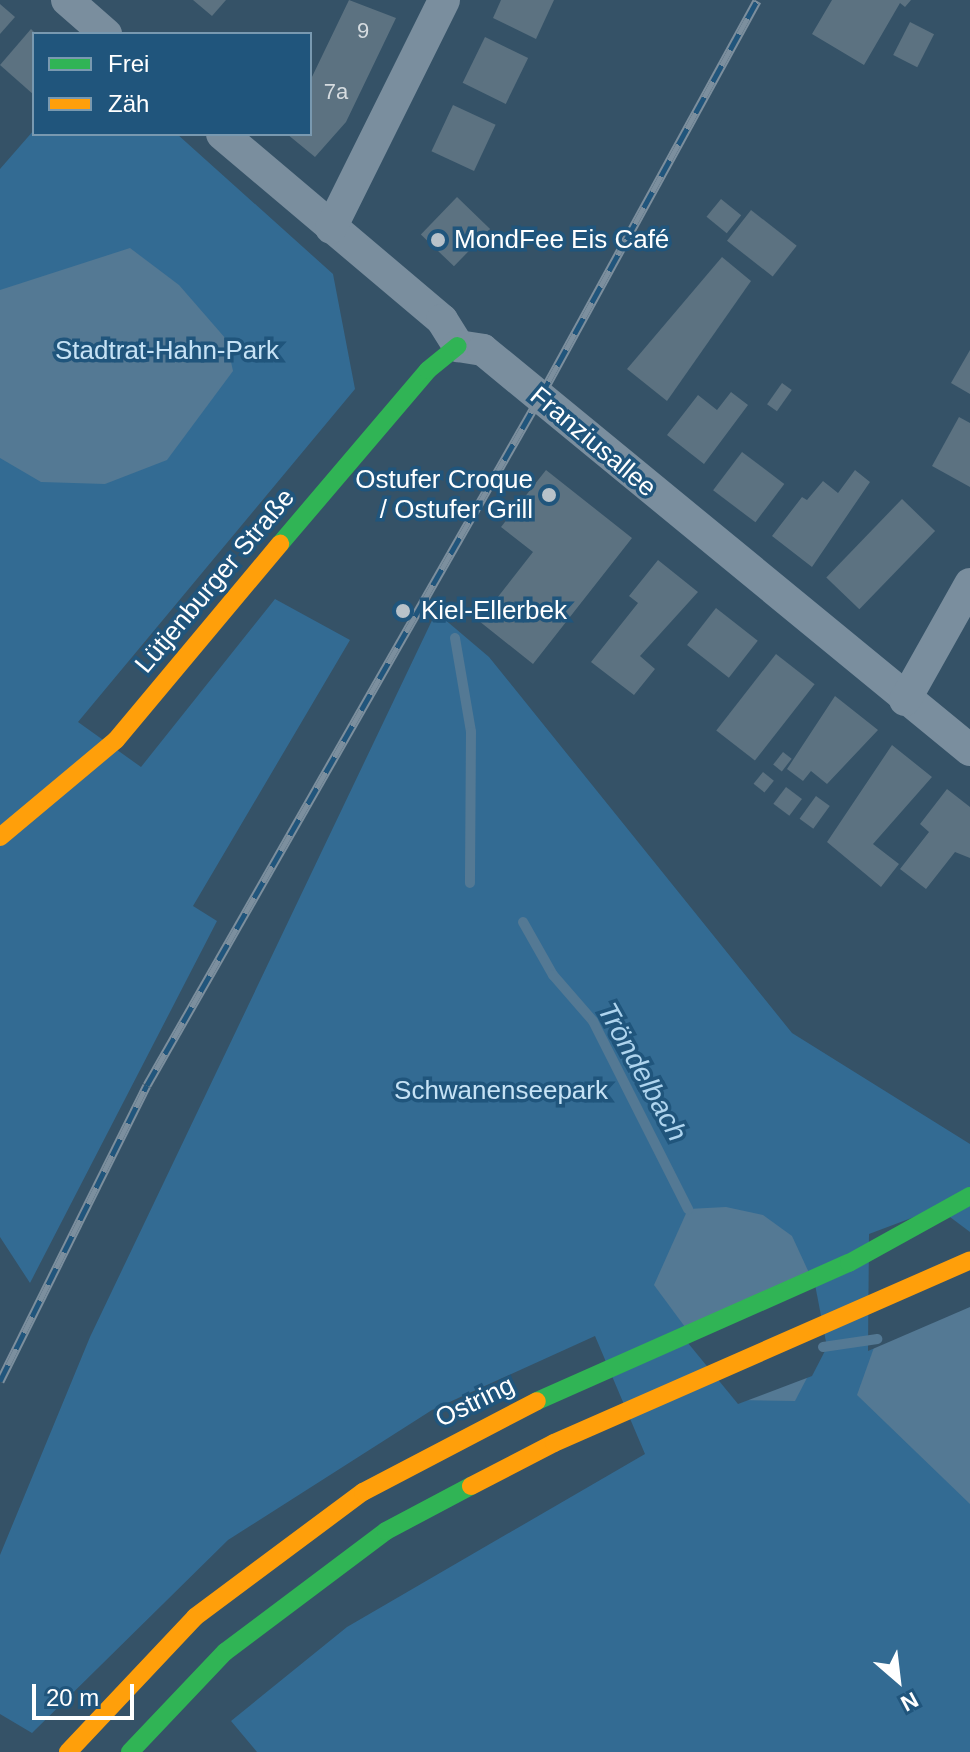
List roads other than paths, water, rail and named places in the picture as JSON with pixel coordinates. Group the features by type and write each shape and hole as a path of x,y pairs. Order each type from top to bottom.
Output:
{"main road":[{"name":"Lütjenburger Straße","path":"0,837 116,740 382,422 458,346"},
{"name":"Ostring","path":"68,1752 195,1617 315,1523 425,1456 600,1372 849,1263 970,1196"},
{"path":"130,1752 225,1652 338,1562 445,1497 619,1413 854,1316 970,1260"}],"street":[{"path":"67,0 104,32"},
{"path":"331,228 444,0"},
{"path":"224,136 442,320 458,346"},
{"name":"Franziusallee","path":"458,346 483,350 905,700 970,750"},
{"path":"905,700 970,584"}],"waterway":[{"name":"Tröndelbach","path":"455,638 471,732 470,883"},
{"name":"Tröndelbach","path":"523,922 553,975 593,1021 688,1209"},
{"name":"Tröndelbach","path":"823,1347 877,1339"}],"railway":[{"path":"0,1381 147,1085 540,397 757,0"}],"place":[{"name":"MondFee Eis Café","path":"438,240"},
{"name":"Ostufer Croque / Ostufer Grill","path":"549,495"},
{"name":"Kiel-Ellerbek","path":"403,611"}],"park label":[{"name":"Stadtrat-Hahn-Park","path":"167,351"},
{"name":"Schwanenseepark","path":"501,1091"}]}
